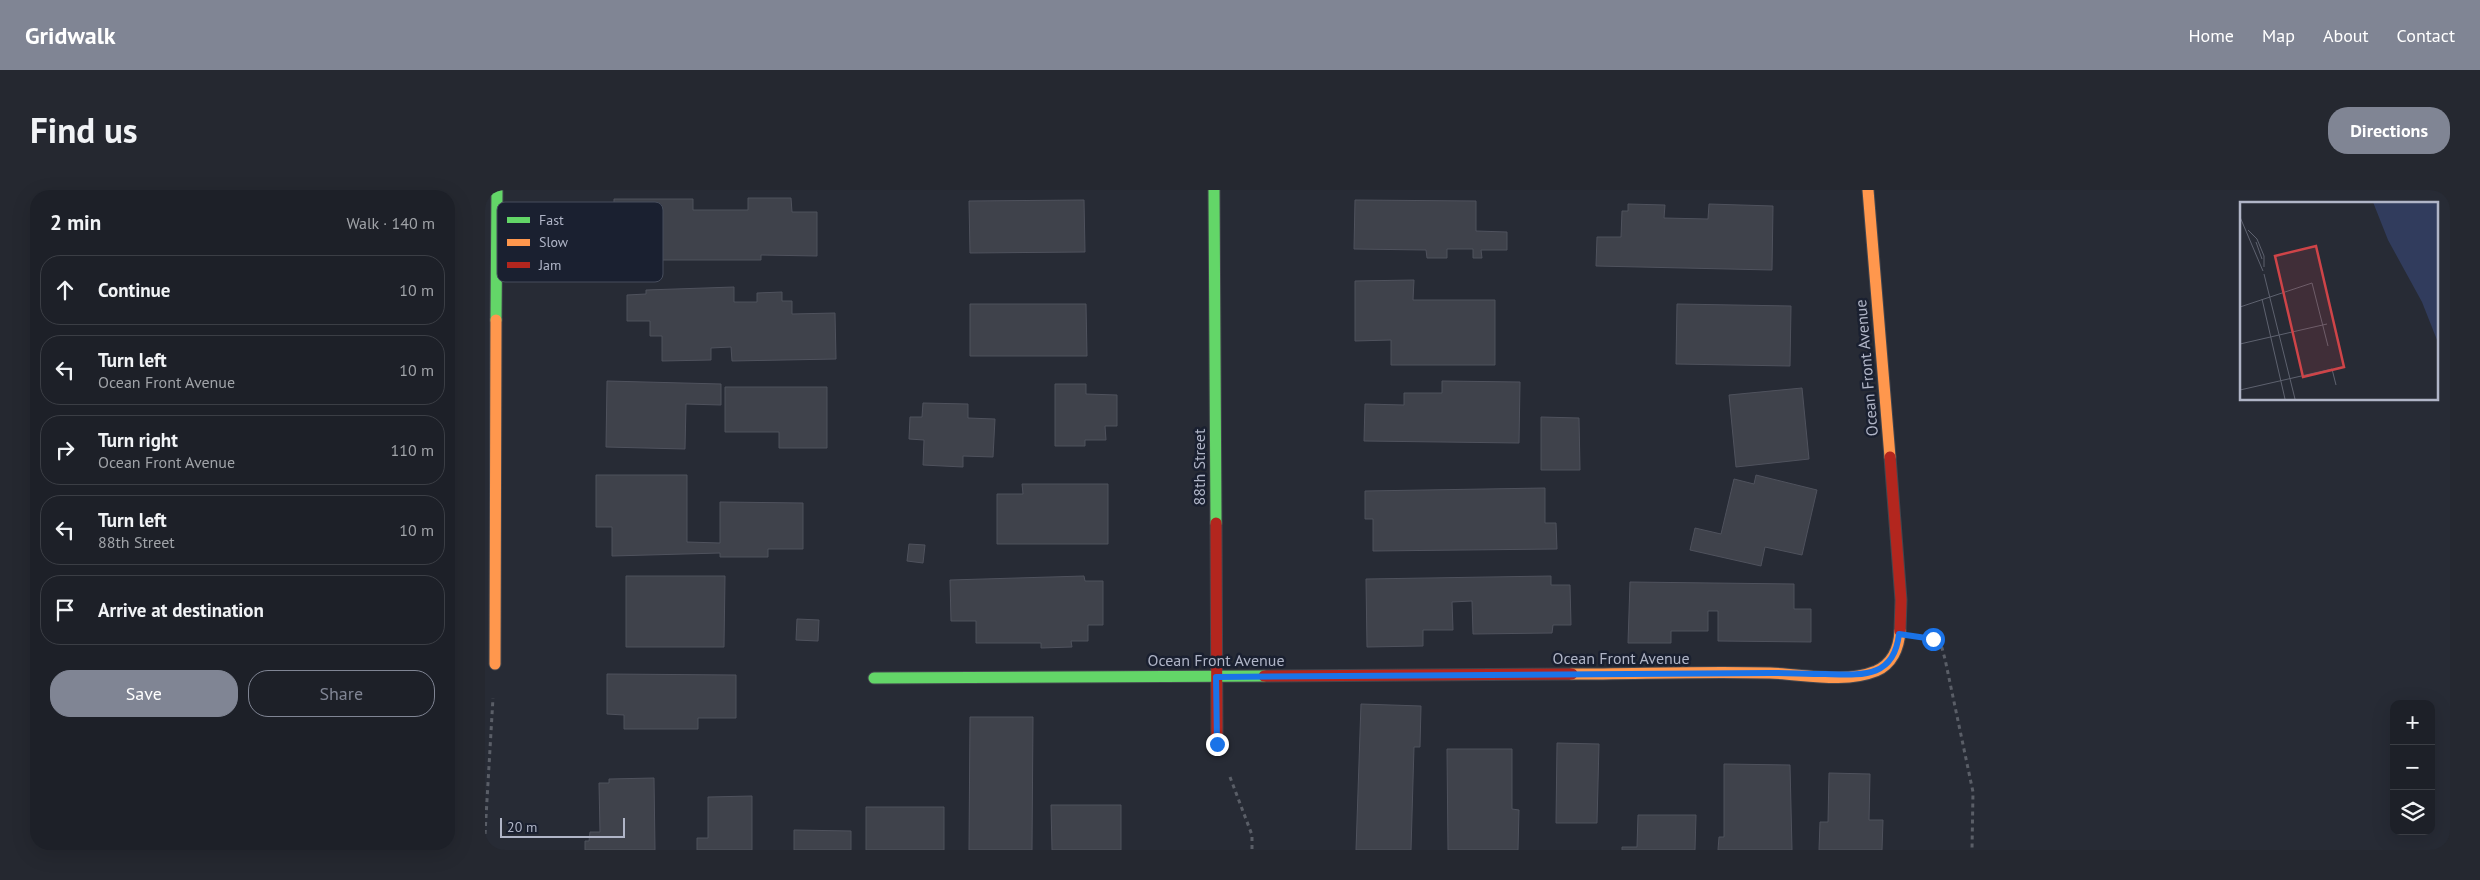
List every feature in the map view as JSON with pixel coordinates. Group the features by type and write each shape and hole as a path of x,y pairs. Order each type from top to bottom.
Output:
{"street":[{"path":"495,664 497,190"},
{"name":"88th Street","path":"1214,190 1217,744"},
{"name":"Ocean Front Avenue","path":"873,678 1770,673 1855,675 1875,672 1885,666 1898,646 1899,573 1868,190"}],"path":[{"path":"1899,634 1927,636 1942,648 1973,792 1972,850"},
{"path":"485,834 495,664"},
{"path":"1217,744 1252,835 1251,850"}],"building":[{"path":"748,198 791,198 792,212 817,212 817,256 761,255 761,260 663,260 663,202 614,202 614,199 693,199 693,210 748,210"},
{"path":"1084,200 1085,252 970,253 969,201"},
{"path":"1355,200 1476,201 1476,231 1507,232 1507,250 1481,250 1482,258 1473,258 1473,249 1447,249 1447,258 1427,258 1426,250 1354,249"},
{"path":"1628,204 1665,205 1664,218 1708,219 1709,204 1773,206 1772,270 1596,266 1597,237 1621,237 1622,211 1628,211"},
{"path":"1414,280 1413,300 1495,300 1495,365 1391,365 1391,340 1355,341 1355,281"},
{"path":"734,287 734,302 757,302 757,293 782,292 782,301 792,301 792,314 835,313 836,359 732,361 731,347 711,348 711,360 662,361 662,336 650,336 650,321 627,321 627,295 646,294 646,290"},
{"path":"970,304 1086,304 1087,356 970,356"},
{"path":"1677,304 1791,306 1790,366 1676,364"},
{"path":"607,381 721,384 721,405 686,404 685,449 606,447"},
{"path":"1442,381 1520,382 1519,443 1364,441 1365,404 1404,405 1404,393 1442,393"},
{"path":"1055,384 1086,384 1086,394 1117,395 1117,426 1105,426 1106,440 1085,440 1085,446 1055,446"},
{"path":"725,387 827,387 827,448 779,448 779,432 725,432"},
{"path":"1802,388 1809,459 1736,467 1729,395"},
{"path":"923,403 968,404 968,418 995,419 993,457 963,456 963,467 923,465 924,440 909,439 910,417 922,417"},
{"path":"1541,417 1579,418 1580,470 1541,470"},
{"path":"596,475 687,475 687,542 720,543 720,502 803,503 803,549 768,549 768,557 720,557 720,553 612,556 612,527 596,527"},
{"path":"1756,475 1817,490 1802,555 1765,547 1761,566 1690,550 1695,528 1721,534 1734,479 1754,484"},
{"path":"1022,484 1108,484 1108,544 997,544 997,494 1023,494"},
{"path":"1545,488 1545,523 1556,523 1557,549 1373,551 1373,519 1365,519 1365,491"},
{"path":"909,544 925,545 923,563 907,561"},
{"path":"626,576 725,576 724,647 626,647"},
{"path":"1084,576 1085,581 1103,581 1103,625 1088,625 1088,641 1071,641 1072,647 1041,648 1041,643 976,643 976,621 951,621 950,580"},
{"path":"1551,576 1551,585 1570,585 1571,625 1553,625 1552,633 1473,634 1472,601 1452,602 1453,630 1423,630 1423,646 1367,647 1366,579"},
{"path":"1630,582 1794,584 1794,609 1811,609 1811,642 1718,641 1718,611 1708,611 1708,631 1671,631 1671,643 1628,643"},
{"path":"797,619 819,620 818,641 796,640"},
{"path":"607,674 736,675 736,718 698,718 698,729 624,729 624,715 607,714"},
{"path":"1361,704 1421,706 1420,747 1414,747 1411,850 1356,850"},
{"path":"970,717 1033,717 1032,850 969,850"},
{"path":"1557,743 1599,744 1597,823 1556,823"},
{"path":"1447,749 1512,749 1512,809 1519,810 1518,850 1448,850"},
{"path":"1724,764 1790,765 1792,850 1718,850 1719,837 1724,837"},
{"path":"1829,773 1870,774 1869,820 1883,820 1882,850 1819,850 1820,822 1828,822"},
{"path":"654,778 655,850 585,850 585,841 589,841 590,832 600,832 599,783 609,783 609,779"},
{"path":"752,796 752,850 697,850 697,838 708,838 708,797"},
{"path":"1051,805 1121,805 1121,850 1052,850"},
{"path":"866,807 944,807 944,850 866,850"},
{"path":"1638,815 1696,815 1695,850 1622,850 1622,847 1637,847"},
{"path":"794,830 851,831 851,850 794,850"}],"traffic: fast":[{"path":"496,320 497,190"},
{"path":"1214,190 1216,523"},
{"path":"874,678 1264,676"}],"traffic: slow":[{"path":"1868,190 1890,457"},
{"path":"495,664 496,320"},
{"path":"1572,674 1745,672 1837,678 1851,677 1864,675 1882,668 1894,655 1900,631"}],"traffic: jam":[{"path":"1890,457 1901,600 1900,631"},
{"path":"1216,523 1217,744"},
{"path":"1264,676 1572,674"}],"route":[{"path":"1217,744 1216,677 1770,673 1855,675 1875,672 1885,666 1893,657 1898,646 1899,634 1927,636 1933,639"}]}
